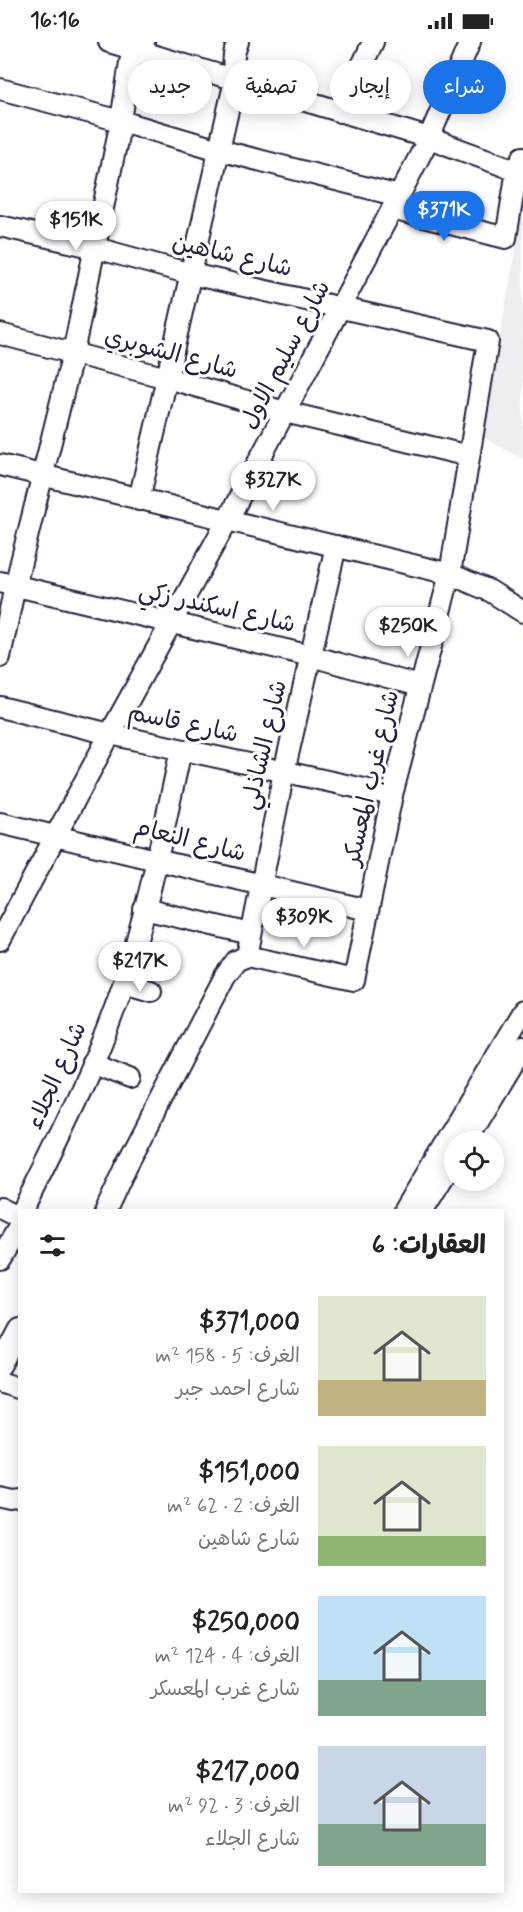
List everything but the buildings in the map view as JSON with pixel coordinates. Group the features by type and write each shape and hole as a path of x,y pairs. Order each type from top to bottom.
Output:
{"street":[{"path":"109,42 143,47 224,76"},
{"path":"233,60 238,42"},
{"path":"364,60 372,42"},
{"name":"شارع سليم الاول","path":"0,940 285,412 429,138 470,42"},
{"path":"0,657 8,584 43,475 73,353 121,121 130,62 143,47"},
{"path":"0,89 121,121 395,202 506,238 521,167 347,114"},
{"path":"139,500 227,114"},
{"name":"شارع شاهين","path":"0,226 96,248 190,274 488,341"},
{"name":"شارع الشوبري","path":"0,334 285,412 469,456"},
{"name":"شارع غرب المعسكر","path":"247,956 354,980 392,795 450,574 488,341"},
{"path":"0,465 450,574 490,591 523,612"},
{"name":"شارع الشاذلي","path":"247,956 284,772 336,546"},
{"name":"شارع اسكندر زكي","path":"8,584 311,656 420,686"},
{"name":"شارع قاسم","path":"0,706 110,734 392,795"},
{"name":"شارع الجلاء","path":"23,1209 69,1117 124,983 144,909 181,750"},
{"name":"شارع النعام","path":"0,823 368,910"},
{"path":"144,909 251,934"},
{"path":"106,1209 225,976 236,961 247,956"},
{"path":"124,983 151,991"},
{"path":"405,1209 523,1011"},
{"path":"473,1131 523,1047"},
{"path":"92,1063 130,1078"},
{"path":"424,1209 444,1176"},
{"path":"0,1208 18,1217"},
{"path":"0,1259 18,1228"},
{"path":"0,1366 18,1333"},
{"path":"0,1382 18,1388"},
{"path":"0,1498 18,1500"}],"shaded area":[{"path":"523,207 523,459 482,437"}]}
